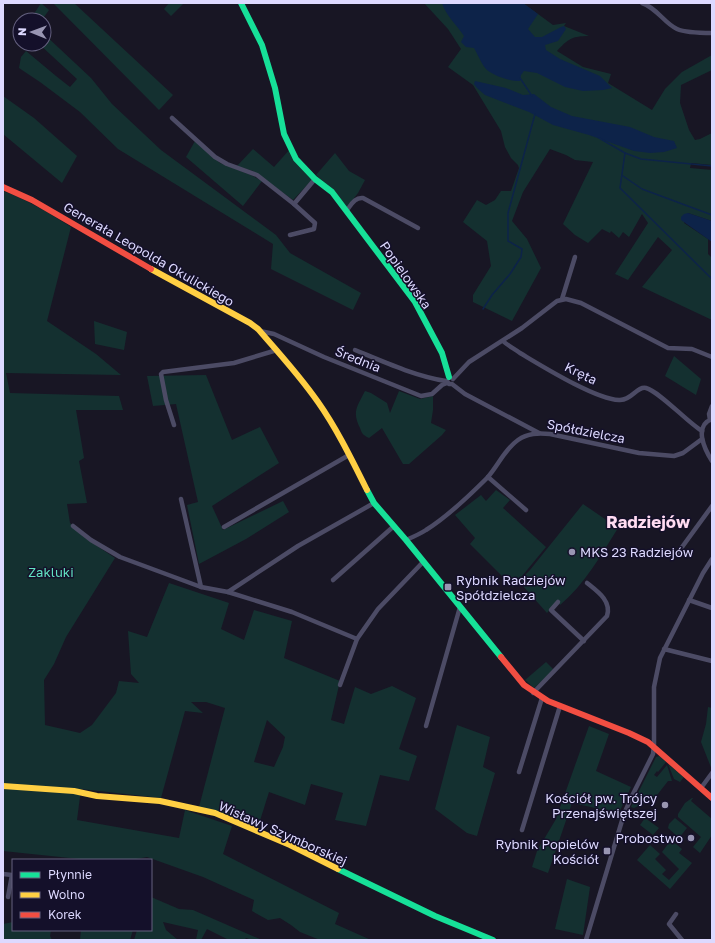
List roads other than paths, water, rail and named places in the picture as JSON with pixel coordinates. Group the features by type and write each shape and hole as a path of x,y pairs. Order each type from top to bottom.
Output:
{"street":[{"name":"Popielowska","path":"241,3 262,45 274,88 284,134 296,159 315,179 332,192 347,210 414,302 442,352 449,381"},
{"path":"642,3 657,12 678,30 698,33 712,33"},
{"path":"172,118 215,157 227,164 257,175 294,204 315,223 314,229 290,235"},
{"path":"294,204 315,179"},
{"name":"Generała Leopolda Okulickiego","path":"3,187 32,200 260,331 304,382 317,400 335,428 374,503 406,540 521,682 533,693 542,698 643,740 654,747 712,798"},
{"path":"347,210 358,198 363,198 418,228"},
{"path":"562,299 575,257"},
{"path":"539,433 465,394 449,381 469,362 503,341 544,310 562,299 570,299 581,303 668,348 692,350 712,357"},
{"name":"Średnia","path":"260,331 274,334 324,357 421,396 432,394 449,381"},
{"name":"Kręta","path":"503,341 552,371 608,398 625,400 641,389 649,389 702,431"},
{"path":"174,425 166,400 161,374 163,372 234,363 277,350"},
{"name":"Średnia","path":"355,350 392,366 433,379 449,381"},
{"path":"712,406 709,414 711,420 705,424 702,431 702,439 712,461"},
{"name":"Spółdzielcza","path":"406,540 425,531 456,506 488,477 508,449 518,440 529,434 539,433 639,453 674,456 683,453 702,439"},
{"path":"224,527 349,455"},
{"path":"488,477 526,510"},
{"path":"181,499 201,587"},
{"path":"228,592 298,546 374,503"},
{"path":"677,554 712,506"},
{"path":"73,526 91,540 120,557 201,587 228,592 292,612 357,639"},
{"path":"333,580 394,526"},
{"path":"586,940 621,823 631,798 651,758 654,747 654,687 656,673 664,649 712,559"},
{"path":"340,685 357,639 378,609 424,562"},
{"path":"533,693 584,641 609,612 604,597 587,583"},
{"path":"689,600 712,608"},
{"path":"558,602 551,610 584,641"},
{"path":"426,726 460,607"},
{"path":"664,649 712,661"},
{"path":"519,772 542,698"},
{"path":"522,830 560,706"},
{"path":"702,788 712,773"},
{"name":"Wisławy Szymborskiej","path":"3,786 74,791 97,796 160,801 215,814 290,845 435,916 494,940"},
{"path":"3,874 12,876 8,897"},
{"path":"676,914 669,924 682,940"}],"water":[{"path":"442,3 523,3 538,14 528,29 535,37 542,37 564,26 566,29 558,41 545,45 546,50 560,59 600,76 612,88 583,91 565,87 537,73 524,71 521,75 520,81 495,75 485,68 474,48 466,47 461,42 464,36 449,16"},
{"path":"475,81 506,88 523,95 534,94 551,107 572,116 630,127 654,137 674,141 677,148 664,152 650,153 634,151 589,135 553,125 529,112 485,95 474,84"},
{"path":"688,213 712,221 712,242 681,220 681,217 684,214"}],"waterway":[{"path":"520,78 532,96"},
{"path":"483,309 521,257 522,249 508,241 508,213 535,114"},
{"path":"599,138 625,153 641,159 712,166"},
{"path":"625,153 620,188 712,279"},
{"path":"623,176 642,189 712,215"}],"place":[{"name":"MKS 23 Radziejów","path":"572,552"},
{"name":"Rybnik Radziejów Spółdzielcza","path":"448,587"},
{"name":"Kościół pw. Trójcy Przenajświętszej","path":"665,805"},
{"name":"Probostwo","path":"691,838"},
{"name":"Rybnik Popielów Kościół","path":"607,851"}],"district":[{"name":"Radziejów","path":"648,522"}],"park label":[{"name":"Zakluki","path":"51,572"}]}
